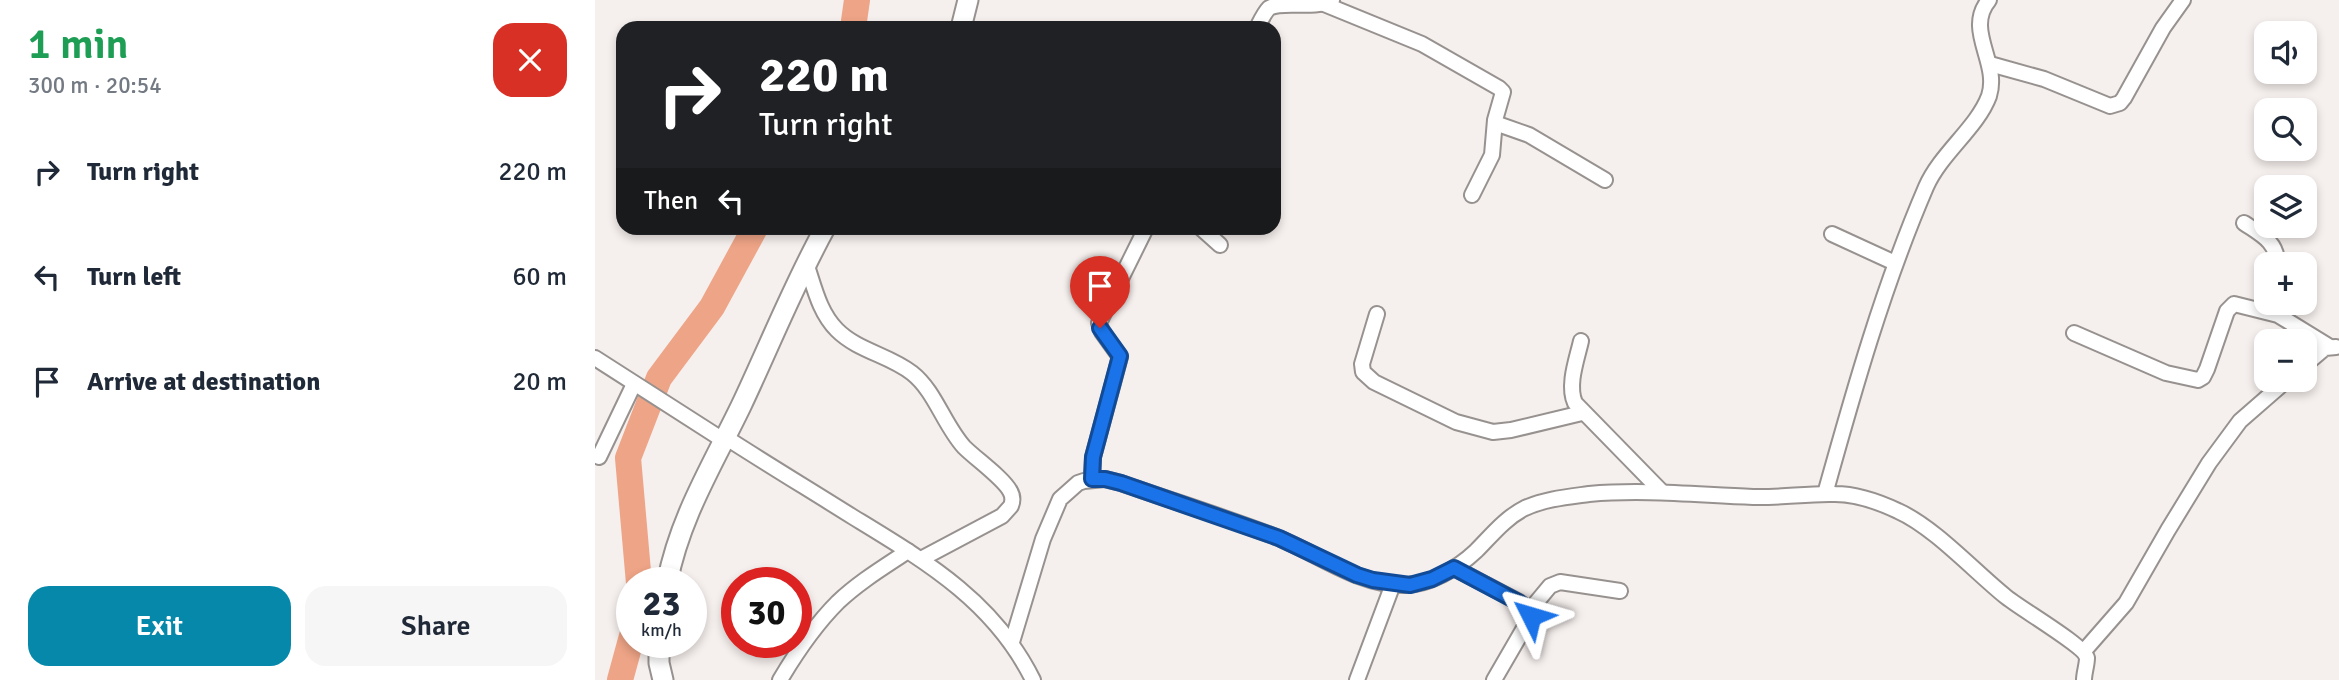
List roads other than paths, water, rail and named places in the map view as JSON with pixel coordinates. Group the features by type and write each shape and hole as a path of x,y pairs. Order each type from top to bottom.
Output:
{"main road":[{"path":"963,21 968,0"},
{"path":"671,567 681,530 821,235"},
{"path":"659,658 663,680"}],"street":[{"path":"1825,494 1857,376 1895,263 1937,166 1986,103 1992,79 1979,26 1981,11 1989,0"},
{"path":"1990,64 2044,79 2115,106 2124,98 2163,29 2183,0"},
{"path":"1261,21 1269,9 1280,2 1328,2 1422,44 1499,88 1504,96 1495,123 1490,163 1472,195"},
{"path":"1495,123 1529,135 1605,180"},
{"path":"2244,223 2274,246 2277,252"},
{"path":"1832,234 1895,263"},
{"path":"1092,479 1093,457 1120,356 1102,332 1099,323 1143,235"},
{"path":"1209,235 1220,245"},
{"path":"780,680 815,629 839,601 866,579 1002,516 1011,506 1012,494 1006,485 958,440 926,388 912,373 847,338 832,324 821,307 806,263"},
{"path":"2074,333 2156,369 2198,380 2207,369 2231,305 2254,306"},
{"path":"1377,314 1364,351 1363,372 1374,382 1456,422 1493,432 1582,413"},
{"path":"2281,315 2316,339 2335,347"},
{"path":"1581,341 1572,393 1575,403 1661,491"},
{"path":"2317,358 2335,347"},
{"path":"595,358 915,555 979,605 1012,642 1033,680"},
{"path":"599,457 636,385"},
{"path":"2084,651 2126,603 2209,463 2240,421 2273,392"},
{"path":"1012,642 1054,509 1067,491 1078,483 1092,479 1121,483 1249,527 1279,538 1357,575 1393,584 1410,585 1454,568 1512,516 1533,505 1564,497 1624,491 1754,497 1825,494 1851,495 1875,501 1926,527 2020,609 2084,651 2087,657 2084,680"},
{"path":"1454,568 1530,610 1531,616 1494,680"},
{"path":"1530,610 1550,586 1560,582 1620,591"},
{"path":"1357,680 1393,584"}],"waterway":[{"path":"854,21 857,0"},
{"path":"638,567 628,458 659,378 712,307 751,235"},
{"path":"620,680 626,658"}]}
